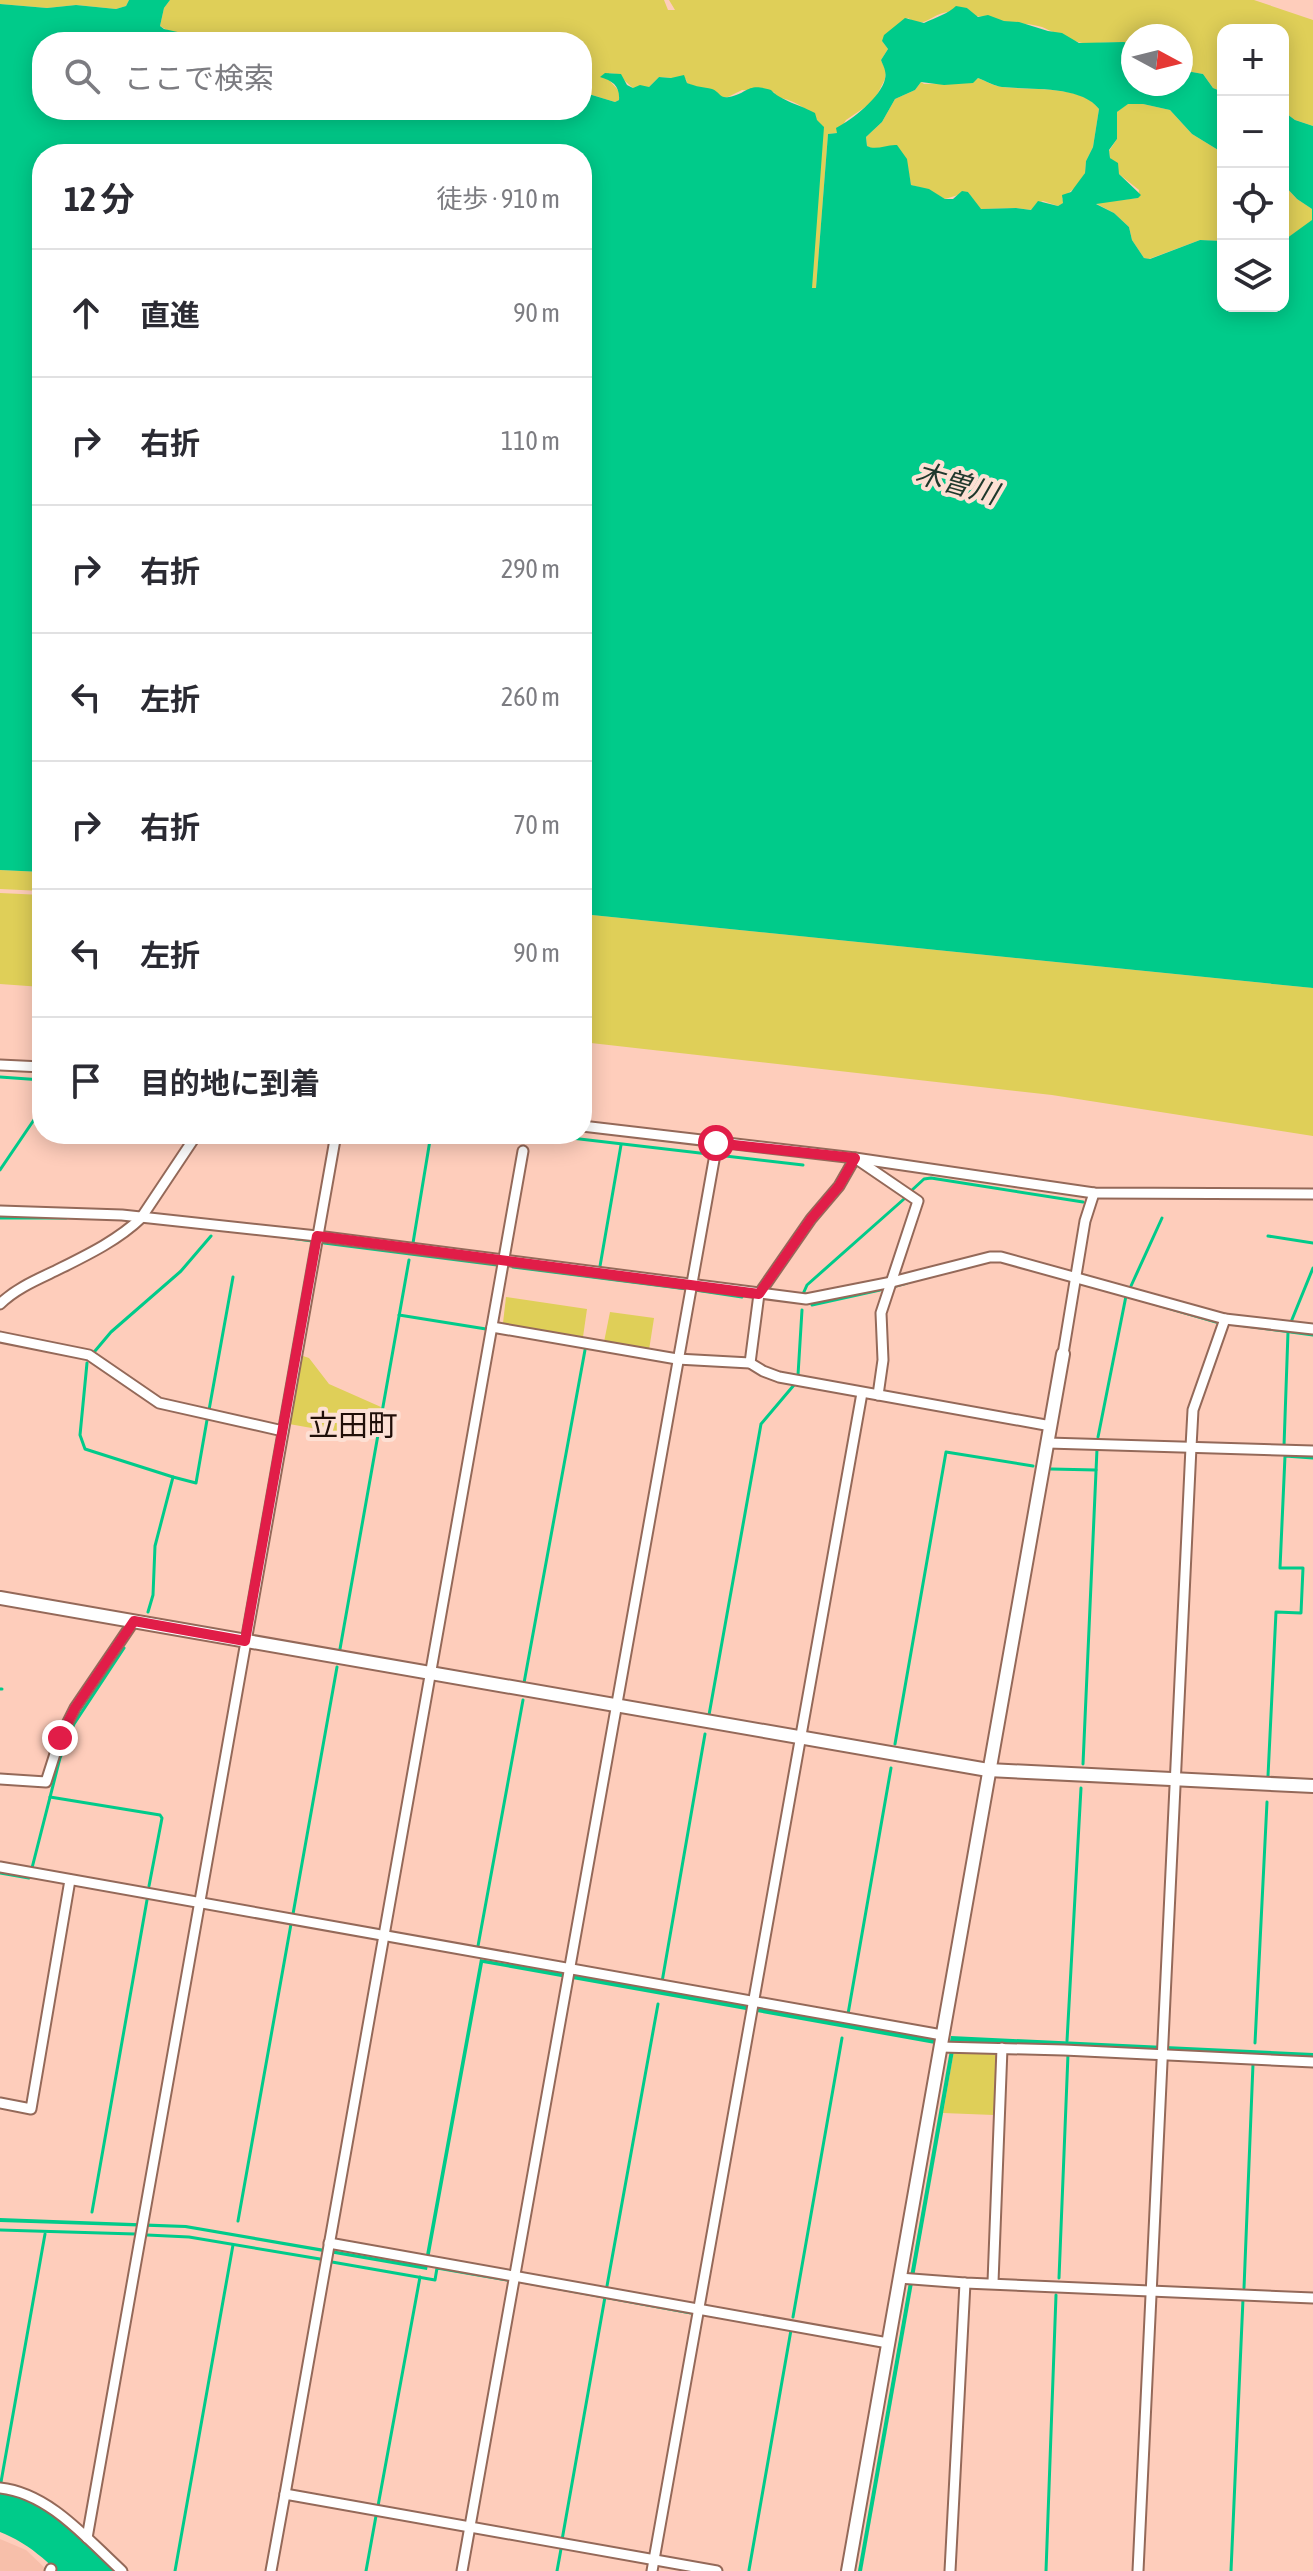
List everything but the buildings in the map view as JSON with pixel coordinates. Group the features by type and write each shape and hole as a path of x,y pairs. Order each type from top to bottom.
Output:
{"street":[{"path":"0,1065 32,1067"},
{"path":"592,1127 855,1158 1094,1193 1313,1194"},
{"path":"0,1304 31,1283 92,1253 129,1229 141,1218 190,1144"},
{"path":"87,2538 334,1144"},
{"path":"271,2571 523,1151"},
{"path":"855,1158 918,1201 881,1313 883,1360 878,1395"},
{"path":"750,1363 759,1294 811,1219 839,1186 855,1158"},
{"path":"462,2571 714,1160"},
{"path":"848,2571 888,2343 907,2278 941,2041 1085,1221 1094,1193"},
{"path":"0,1211 141,1218 317,1236 806,1299 892,1282 990,1257 1016,1260 1224,1322 1313,1329"},
{"path":"1138,2571 1193,1410 1224,1322"},
{"path":"492,1327 677,1359 750,1363 779,1377 1051,1426"},
{"path":"0,1337 89,1355 159,1403 283,1431"},
{"path":"652,2571 862,1393"},
{"path":"1048,1443 1312,1450"},
{"path":"0,1598 988,1770 1313,1786"},
{"path":"0,1779 46,1782 60,1738 75,1708 134,1621"},
{"path":"0,1867 941,2041 1002,2048 1162,2051 1313,2062"},
{"path":"0,2103 31,2109 70,1880"},
{"path":"993,2282 1002,2048"},
{"path":"328,2247 427,2260 888,2343"},
{"path":"907,2278 1313,2298"},
{"path":"950,2571 965,2283"},
{"path":"0,2488 15,2489 36,2498 87,2538 122,2571"},
{"path":"285,2494 717,2571"}],"shaded area":[{"path":"0,0 129,0 126,6 116,9 76,5 47,8 0,4"},
{"path":"170,0 664,0 668,10 675,10 669,0 1254,0 1313,20 1313,126 1289,116 1289,24 1217,24 1217,90 1203,74 1193,72 1193,24 1121,24 1121,43 1083,43 1037,26 974,16 967,8 943,13 924,22 908,18 882,41 888,49 881,60 886,71 885,79 874,101 846,120 838,133 828,134 816,288 811,288 817,120 799,105 776,97 774,92 742,90 722,97 711,89 702,90 687,83 686,79 659,77 649,87 633,88 617,74 609,73 609,80 619,91 619,100 615,102 592,95 592,32 173,32 160,26 164,8"},
{"path":"978,78 1002,87 1068,92 1091,101 1099,109 1085,173 1076,187 1062,198 1064,203 1058,206 1043,201 1032,210 980,209 968,192 945,199 911,185 908,169 867,146 866,137 882,122 895,99 915,90 921,82 972,83"},
{"path":"1127,104 1170,110 1192,134 1217,149 1217,241 1200,240 1149,259 1144,258 1132,240 1129,227 1114,213 1095,203 1138,198 1139,190 1119,174 1110,158 1109,151 1117,139 1117,112"},
{"path":"1289,190 1312,209 1312,221 1289,237"},
{"path":"0,870 32,872 32,891 0,889"},
{"path":"0,893 32,895 32,986 0,984"},
{"path":"592,915 1313,988 1313,1136 1052,1095 592,1043"},
{"path":"506,1297 587,1309 583,1337 503,1323"},
{"path":"610,1312 654,1318 649,1350 604,1342"},
{"path":"300,1355 309,1358 329,1384 381,1407 374,1439 289,1424"},
{"path":"954,2051 997,2052 994,2115 943,2113"},
{"path":"0,2539 26,2550 48,2571 0,2571"}],"water":[{"name":"木曽川","path":"129,0 170,0 164,8 160,26 178,32 32,32 32,120 592,120 592,95 615,102 619,100 615,85 600,77 605,73 621,74 627,85 633,88 640,85 649,87 659,77 684,75 687,83 712,89 724,97 752,88 771,90 815,113 824,127 812,288 816,288 828,134 837,133 836,128 857,114 878,93 885,76 881,60 888,49 882,41 884,35 905,18 924,23 956,6 967,8 978,17 988,15 1062,33 1079,43 1121,42 1121,96 1193,96 1193,72 1203,74 1217,90 1217,149 1192,134 1170,110 1128,104 1117,112 1117,139 1109,150 1110,158 1118,163 1119,174 1141,195 1096,204 1114,213 1129,227 1132,240 1144,258 1150,259 1200,240 1217,241 1217,312 1289,312 1289,237 1312,220 1312,209 1289,190 1289,116 1313,126 1313,988 592,915 592,144 32,144 32,872 0,870 0,4 47,8 76,5 116,9 126,6","holes":["978,78 1002,87 1068,92 1091,101 1099,109 1085,173 1071,192 1062,195 1063,203 1058,206 1038,201 1031,210 981,209 968,192 962,191 953,199 945,199 929,189 911,185 907,159 897,145 867,146 866,137 882,122 895,99 915,90 921,82 944,85 973,83"]},
{"path":"480,1959 940,2039 935,2044 483,1963 427,2270 185,2228 0,2222 0,2218 186,2225 424,2266"},
{"path":"951,2036 1313,2053 1313,2058 950,2041"},
{"path":"950,2050 954,2051 862,2571 858,2571"},
{"path":"0,2492 26,2497 51,2512 116,2571 57,2571 30,2548 0,2532"}],"waterway":[{"path":"0,1077 32,1079"},
{"path":"0,1170 32,1123"},
{"path":"592,1140 803,1165"},
{"path":"413,1243 429,1144"},
{"path":"599,1272 621,1145"},
{"path":"911,1191 924,1179 931,1178 1083,1202"},
{"path":"803,1294 807,1285 904,1199"},
{"path":"0,1218 66,1218"},
{"path":"1131,1286 1162,1218"},
{"path":"269,1235 312,1241"},
{"path":"95,1351 111,1332 181,1271 211,1236"},
{"path":"1268,1236 1313,1243"},
{"path":"324,1243 497,1265"},
{"path":"340,1649 409,1260"},
{"path":"513,1267 687,1289"},
{"path":"1291,1322 1313,1268"},
{"path":"209,1410 233,1277"},
{"path":"896,1286 907,1283"},
{"path":"695,1290 742,1297"},
{"path":"812,1305 880,1290"},
{"path":"1098,1437 1126,1296"},
{"path":"1137,1299 1216,1322 1313,1335"},
{"path":"798,1375 802,1310"},
{"path":"399,1315 486,1329"},
{"path":"1284,1446 1288,1332"},
{"path":"524,1683 585,1350"},
{"path":"87,1363 80,1435 85,1449 173,1477 155,1546 153,1595 148,1612"},
{"path":"709,1715 761,1424 794,1385"},
{"path":"173,1477 196,1483 207,1420"},
{"path":"1083,1764 1097,1449"},
{"path":"895,1744 946,1452 1033,1466"},
{"path":"1268,1776 1276,1612 1301,1613 1303,1568 1280,1568 1285,1456 1313,1458"},
{"path":"1051,1469 1096,1470"},
{"path":"32,1868 60,1758 74,1724 124,1648"},
{"path":"293,1914 337,1667"},
{"path":"478,1946 523,1700"},
{"path":"662,1982 705,1734"},
{"path":"848,2014 891,1768"},
{"path":"1067,2041 1081,1788"},
{"path":"50,1797 160,1815 162,1818 149,1886"},
{"path":"1255,2043 1267,1802"},
{"path":"0,1873 29,1878 30,1875"},
{"path":"92,2212 147,1900"},
{"path":"238,2221 291,1924"},
{"path":"607,2286 658,2004"},
{"path":"793,2317 842,2038"},
{"path":"1059,2278 1068,2054"},
{"path":"1244,2288 1253,2064"},
{"path":"0,2230 135,2234"},
{"path":"1,2482 45,2234"},
{"path":"147,2235 189,2237 320,2259"},
{"path":"175,2571 233,2245"},
{"path":"332,2262 435,2280 437,2268 507,2280"},
{"path":"378,2506 420,2277"},
{"path":"522,2282 691,2313"},
{"path":"1046,2571 1056,2295"},
{"path":"562,2540 605,2297"},
{"path":"1231,2571 1243,2299"},
{"path":"749,2570 791,2330"},
{"path":"366,2571 376,2516"},
{"path":"557,2571 561,2549"}],"district":[{"name":"立田町","path":"353,1425"}],"route":[{"path":"60,1738 75,1708 134,1621 245,1641 317,1236 759,1294 811,1219 839,1186 855,1158 716,1143"}]}
